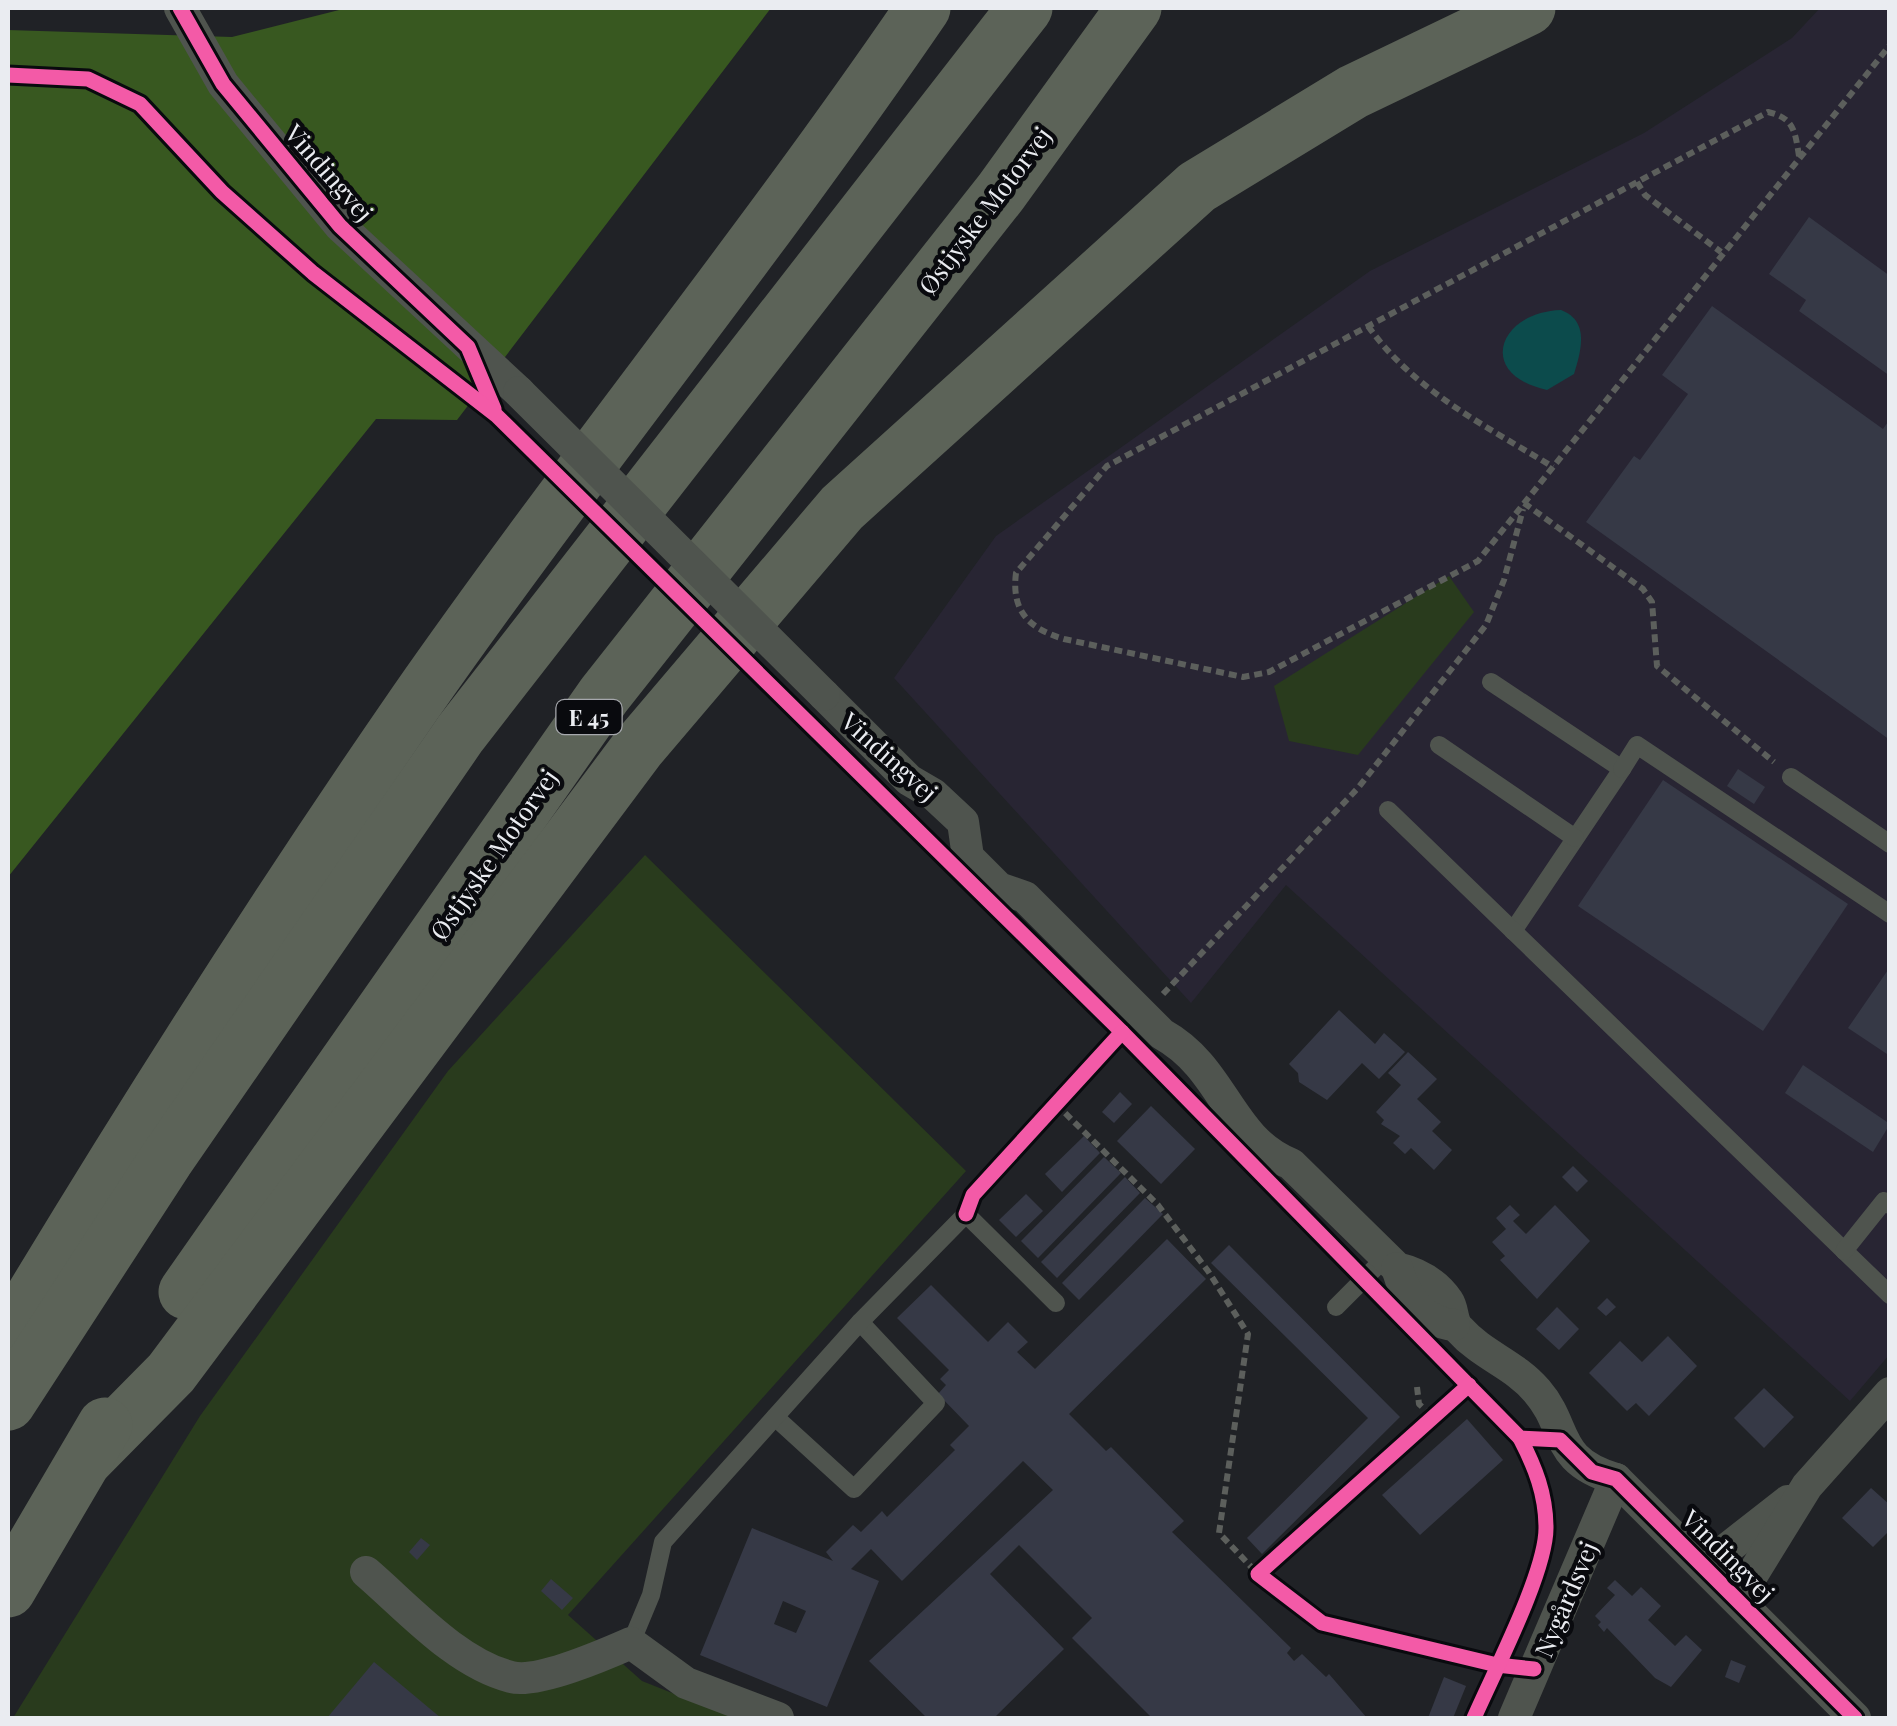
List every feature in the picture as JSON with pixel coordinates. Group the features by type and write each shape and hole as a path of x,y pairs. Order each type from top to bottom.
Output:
{"highway":[{"path":"8,1338 132,1133 416,702 836,135 923,8"},
{"path":"8,1403 166,1160 460,734 1025,8"},
{"name":"Østjyske Motorvej","path":"8,1590 154,1338 604,695 1001,192 1134,8"},
{"path":"87,1458 171,1372 638,748 842,508 1198,187 1353,92 1528,8"}],"street":[{"name":"Vindingvej","path":"180,8 223,84 340,226 519,392 909,780 933,794 962,822 968,858 999,888 1025,897 1143,1015 1214,1078 1242,1127 1269,1155 1291,1164 1391,1263 1404,1293 1436,1324 1454,1325 1490,1359 1510,1365 1540,1393 1560,1440 1592,1472 1616,1479 1856,1718"},
{"path":"1738,1598 1807,1486 1890,1393"},
{"name":"Nygårdsvej","path":"1514,1718 1616,1479"},
{"path":"1705,1566 1807,1486"},
{"path":"366,1572 465,1656 514,1678 584,1664 631,1643 686,1683 778,1718"}],"lane":[{"path":"1491,682 1622,769"},
{"path":"1439,745 1575,838"},
{"path":"1513,931 1637,746 1890,914"},
{"path":"1790,777 1890,844"},
{"path":"1388,810 1890,1296"},
{"path":"1844,1251 1884,1201 1890,1204"},
{"path":"631,1643 651,1595 662,1542 860,1322 966,1214 1056,1303"},
{"path":"1336,1307 1391,1263"},
{"path":"775,1417 854,1489 936,1403 860,1322"}],"path":[{"path":"1799,156 1794,125 1783,115 1768,112 1107,466 1016,573 1014,590 1026,620 1040,632 1064,640 1242,676 1270,672 1478,561 1890,45"},
{"path":"1637,182 1646,195 1721,252"},
{"path":"1368,326 1390,357 1439,398 1553,467"},
{"path":"1524,503 1643,589 1652,602 1657,666 1790,777"},
{"path":"1143,1015 1358,788 1486,624 1504,580 1524,503"},
{"path":"1044,1117 1069,1089"},
{"path":"1056,1104 1158,1206 1208,1271 1248,1334 1219,1533 1264,1579 1272,1561"},
{"path":"1417,1387 1419,1404 1439,1412 1418,1430"}],"shaded area":[{"path":"1820,8 1889,8 1889,1355 1850,1401 1286,885 1191,1003 894,678 996,536 1370,271 1644,133 1792,38"}],"green space":[{"path":"347,8 771,8 457,420 376,419 8,877 8,30 232,37"},
{"path":"1449,576 1474,612 1358,755 1289,741 1274,686"},
{"path":"645,855 966,1171 568,1615 642,1681 735,1718 13,1718 200,1416 448,1071"}],"water":[{"path":"1561,310 1580,329 1579,356 1574,374 1547,390 1524,382 1510,371 1503,358 1504,345 1510,332 1523,321"}],"building":[{"path":"1809,217 1890,276 1890,376 1799,311 1806,300 1769,274"},
{"path":"1712,306 1883,429 1890,419 1890,740 1586,522 1634,456 1640,460 1688,394 1662,375"},
{"path":"1738,769 1765,787 1754,804 1727,786"},
{"path":"1663,780 1848,904 1763,1031 1578,906"},
{"path":"1890,967 1890,1056 1848,1028"},
{"path":"1339,1010 1375,1044 1384,1033 1405,1052 1379,1079 1362,1063 1327,1100 1299,1082 1298,1073 1289,1064"},
{"path":"1408,1052 1437,1079 1417,1099 1441,1122 1432,1131 1452,1150 1434,1170 1411,1148 1405,1154 1393,1143 1400,1136 1381,1124 1384,1120 1376,1112 1401,1085 1388,1073"},
{"path":"1803,1065 1890,1124 1873,1152 1785,1093"},
{"path":"1120,1092 1132,1104 1114,1123 1102,1112"},
{"path":"1151,1106 1195,1149 1161,1184 1117,1141"},
{"path":"1084,1136 1100,1153 1062,1192 1045,1174"},
{"path":"1104,1157 1121,1173 1038,1258 1021,1241"},
{"path":"1573,1166 1588,1181 1577,1192 1562,1177"},
{"path":"1125,1177 1140,1193 1057,1278 1041,1262"},
{"path":"1026,1194 1043,1211 1016,1237 999,1220"},
{"path":"1145,1198 1163,1214 1079,1300 1062,1283"},
{"path":"1510,1205 1520,1215 1513,1221 1526,1234 1555,1205 1590,1241 1537,1299 1500,1260 1505,1256 1492,1242 1506,1229 1496,1218"},
{"path":"1167,1239 1206,1279 1069,1414 1106,1451 1111,1447 1184,1521 1172,1532 1291,1648 1287,1653 1294,1661 1302,1654 1326,1677 1329,1674 1367,1718 1152,1718 1072,1638 1092,1618 1019,1545 990,1574 1064,1649 994,1718 927,1718 869,1661 1053,1490 1023,1461 902,1581 871,1549 851,1569 879,1581 827,1707 700,1655 752,1528 833,1561 826,1552 853,1525 861,1532 882,1511 887,1517 955,1450 950,1445 969,1426 938,1394 946,1385 940,1379 949,1370 897,1318 931,1285 988,1342 1008,1322 1028,1342 1017,1352 1035,1369","holes":["783,1601 806,1611 796,1633 774,1624"]},
{"path":"1229,1245 1400,1417 1262,1554 1247,1538 1368,1418 1211,1263"},
{"path":"1607,1298 1616,1307 1606,1316 1597,1308"},
{"path":"1557,1307 1579,1329 1559,1350 1536,1329"},
{"path":"1668,1336 1697,1366 1649,1416 1636,1403 1627,1411 1589,1373 1620,1341 1642,1362"},
{"path":"1764,1388 1794,1417 1764,1448 1734,1418"},
{"path":"1467,1419 1503,1460 1420,1535 1382,1495"},
{"path":"1871,1488 1890,1505 1890,1530 1873,1547 1842,1518"},
{"path":"421,1538 430,1545 417,1560 409,1552"},
{"path":"551,1579 573,1598 562,1610 541,1591"},
{"path":"1615,1580 1632,1596 1641,1587 1661,1606 1648,1620 1675,1646 1686,1635 1702,1650 1671,1687 1655,1678 1607,1628 1604,1632 1598,1625 1601,1622 1595,1616 1615,1595 1607,1588"},
{"path":"1731,1660 1746,1666 1739,1683 1725,1677"},
{"path":"374,1662 441,1718 327,1718"},
{"path":"1444,1677 1466,1686 1453,1718 1428,1718"}],"cycle path":[{"path":"180,8 223,84 340,226 468,347 494,409"},
{"path":"8,75 88,79 140,104 222,192 313,273 496,415 1122,1032 1520,1438 1560,1440 1592,1472 1616,1479 1855,1718"},
{"path":"966,1214 973,1195 1122,1032"},
{"path":"1469,1385 1258,1574 1322,1623 1497,1665 1534,1669"},
{"path":"1474,1718 1528,1596 1544,1547 1542,1492 1520,1438"}]}
